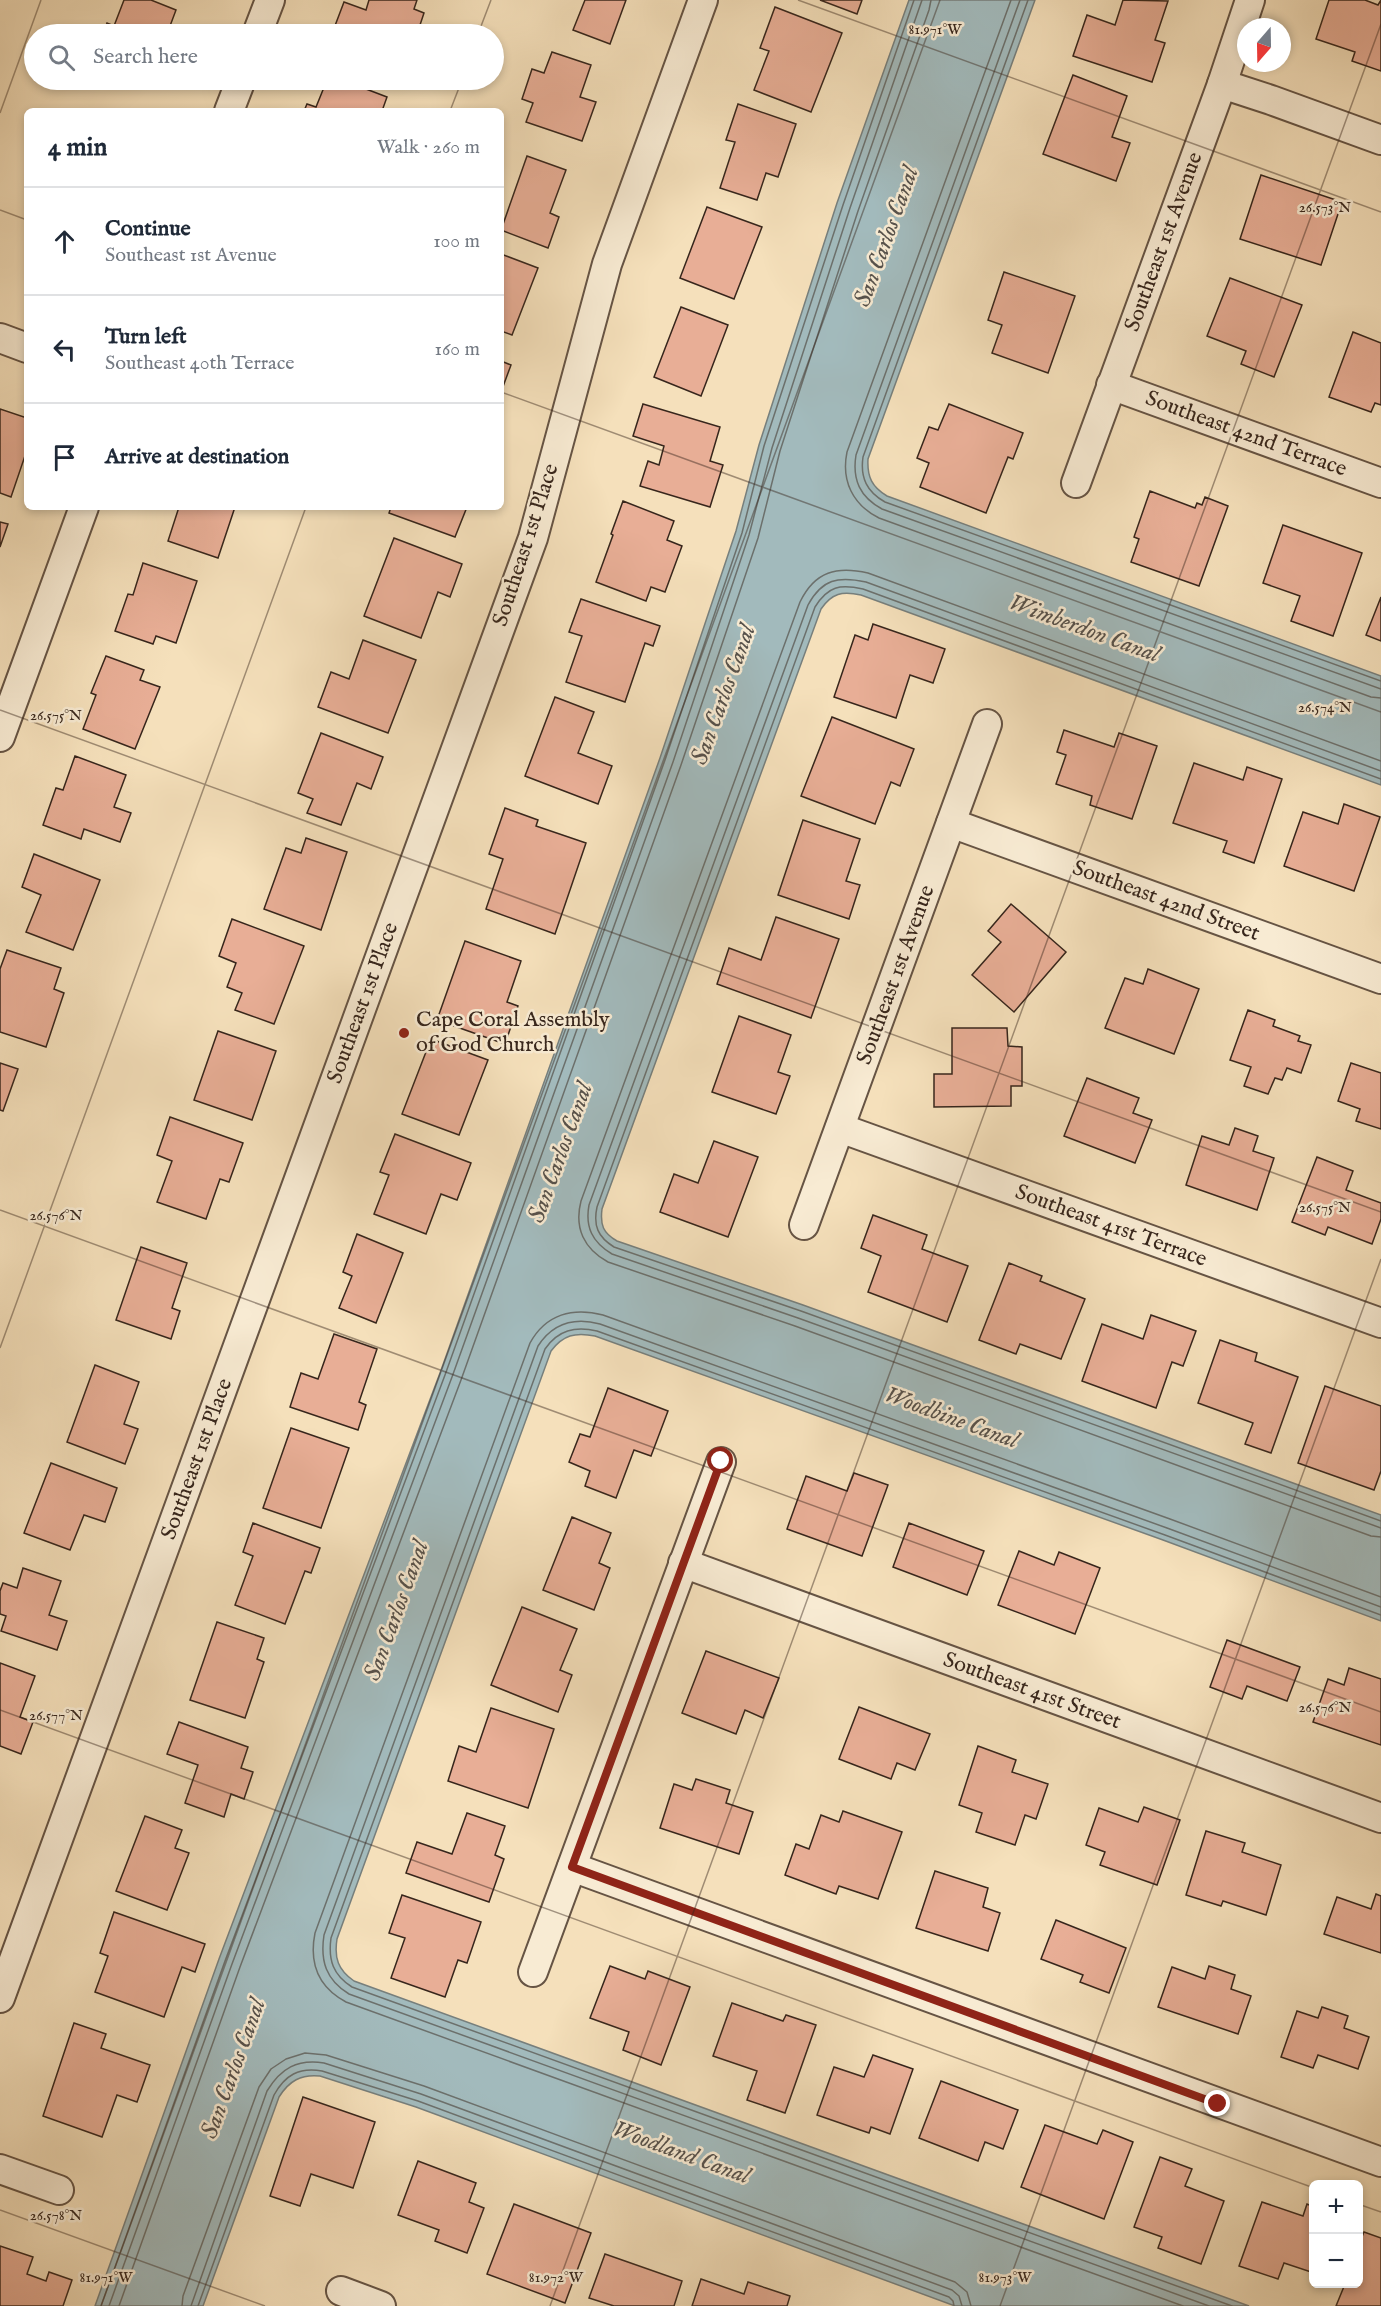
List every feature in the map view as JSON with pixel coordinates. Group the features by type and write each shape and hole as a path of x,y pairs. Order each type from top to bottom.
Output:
{"street":[{"path":"261,24 270,0"},
{"name":"Southeast 1st Place","path":"0,1998 533,538 607,264 703,0"},
{"name":"Southeast 1st Avenue","path":"1076,483 1222,84 1250,0"},
{"path":"1222,84 1381,140"},
{"path":"230,108 237,90"},
{"path":"0,338 24,347"},
{"name":"Southeast 42nd Terrace","path":"1111,385 1381,483"},
{"path":"0,737 83,510"},
{"name":"Southeast 1st Avenue","path":"804,1225 987,724"},
{"name":"Southeast 42nd Street","path":"951,823 1381,979"},
{"name":"Southeast 41st Terrace","path":"840,1128 1381,1323"},
{"path":"533,1972 721,1461"},
{"name":"Southeast 41st Street","path":"683,1563 1381,1818"},
{"path":"572,1867 1381,2162"},
{"path":"0,2169 59,2190"},
{"path":"341,2291 381,2306"}],"water":[{"path":"909,0 1035,0 868,459 868,471 872,481 887,496 1381,676 1381,785 861,595 843,593 833,596 821,609 602,1209 602,1224 608,1235 617,1241 803,1305 1381,1515 1381,1621 1163,1540 595,1336 581,1334 570,1336 560,1341 551,1351 337,1939 336,1952 341,1968 354,1981 1249,2306 955,2306 416,2107 320,2076 307,2076 296,2080 279,2097 203,2306 95,2306 219,1959 440,1373 660,758 736,531 759,445 837,203"}],"building":[{"path":"124,0 151,0 176,10 171,24 115,24"},
{"path":"369,0 417,0 414,9 424,13 420,24 336,24 344,2 366,10"},
{"path":"585,0 626,0 610,44 573,30"},
{"path":"820,0 862,0 857,14"},
{"path":"1123,0 1168,1 1155,40 1165,43 1152,82 1073,56 1087,15 1115,25"},
{"path":"1329,0 1365,0 1378,5 1381,0 1381,71 1352,61 1355,52 1316,39"},
{"path":"775,7 842,33 811,112 754,90 769,51 760,48"},
{"path":"552,52 591,65 580,97 596,102 582,141 526,122 533,103 522,99 532,69 544,73"},
{"path":"1073,75 1127,96 1112,137 1130,143 1116,181 1043,154"},
{"path":"323,90 369,90 387,97 383,108 305,108 307,104 316,107"},
{"path":"738,104 796,124 778,177 766,173 757,200 720,188 735,142 726,140"},
{"path":"527,156 566,170 550,213 559,217 548,248 504,231 504,221"},
{"path":"1261,175 1342,202 1321,265 1240,239"},
{"path":"707,207 762,227 734,299 680,278"},
{"path":"504,255 538,268 512,335 504,332"},
{"path":"1004,272 1075,296 1048,373 992,353 1002,325 988,320"},
{"path":"1230,278 1302,305 1274,377 1241,364 1246,351 1207,336"},
{"path":"681,307 728,325 701,396 654,377"},
{"path":"1353,332 1381,343 1381,405 1375,403 1371,412 1329,397"},
{"path":"504,362 511,365 504,384"},
{"path":"643,404 720,427 710,461 723,465 710,507 640,486 648,461 659,465 664,446 633,436"},
{"path":"949,404 1023,433 1013,459 1008,457 986,513 920,487 929,463 917,458 929,427 938,430"},
{"path":"0,409 24,417 24,459 11,497 0,493"},
{"path":"1150,491 1195,508 1197,503 1202,505 1205,497 1228,506 1199,586 1131,562 1139,539 1134,537"},
{"path":"623,501 674,521 667,540 682,546 665,592 651,587 646,601 596,582"},
{"path":"178,510 234,510 218,558 168,541"},
{"path":"390,510 466,510 455,537 389,513"},
{"path":"0,522 8,524 0,547"},
{"path":"1283,525 1362,553 1333,636 1291,621 1300,596 1263,583"},
{"path":"394,538 462,564 450,597 438,592 421,638 364,616"},
{"path":"143,563 197,581 176,643 156,636 153,644 115,631 128,594 133,595"},
{"path":"1381,597 1381,641 1366,635"},
{"path":"581,599 660,626 653,646 645,643 625,702 566,682 582,636 569,632"},
{"path":"873,624 945,649 933,683 910,675 896,718 834,697 855,635 868,640"},
{"path":"363,640 416,660 388,733 318,707 331,672 349,679"},
{"path":"106,656 144,670 140,680 160,687 135,749 83,729 96,695 91,693"},
{"path":"555,697 594,712 578,753 612,766 598,804 525,776"},
{"path":"832,717 914,749 900,786 891,782 875,824 801,796"},
{"path":"1064,730 1114,747 1119,733 1157,746 1132,819 1090,805 1092,796 1056,784 1066,755 1057,752"},
{"path":"321,733 383,757 371,789 357,783 341,825 307,813 313,799 298,793"},
{"path":"75,756 126,775 114,807 131,813 120,842 84,829 81,839 43,825 56,788 63,790"},
{"path":"1194,763 1243,780 1247,767 1282,779 1254,863 1223,852 1227,841 1173,823"},
{"path":"1344,804 1380,817 1354,891 1284,866 1303,812 1338,824"},
{"path":"505,808 538,820 536,826 586,843 555,934 486,909 503,859 489,854"},
{"path":"803,820 860,839 846,881 860,885 849,919 778,895"},
{"path":"306,838 347,852 321,930 264,909 286,848 301,853"},
{"path":"34,854 100,880 73,950 26,932 41,895 22,887"},
{"path":"1011,904 1066,952 1014,1012 972,975 1001,942 988,931"},
{"path":"776,917 839,939 811,1018 717,984 729,948 761,960"},
{"path":"232,919 304,946 274,1024 235,1010 242,993 227,987 236,963 219,956"},
{"path":"465,941 521,961 507,1002 518,1006 505,1044 437,1020"},
{"path":"7,950 61,968 54,989 64,993 46,1047 0,1032 0,969"},
{"path":"1148,969 1199,989 1174,1054 1105,1028 1125,978 1143,984"},
{"path":"1248,1010 1275,1020 1273,1026 1300,1036 1298,1041 1311,1045 1301,1073 1287,1068 1282,1080 1275,1078 1268,1094 1244,1086 1251,1067 1230,1060"},
{"path":"739,1016 791,1035 778,1072 790,1076 776,1114 712,1092"},
{"path":"952,1028 1007,1028 1008,1046 1022,1047 1022,1086 1011,1086 1011,1106 934,1107 934,1074 952,1074"},
{"path":"218,1031 276,1051 252,1120 194,1100"},
{"path":"431,1039 488,1060 459,1135 402,1114"},
{"path":"0,1063 18,1069 3,1111 0,1110"},
{"path":"1351,1063 1381,1073 1381,1129 1356,1121 1360,1109 1338,1101"},
{"path":"1087,1078 1139,1098 1133,1113 1152,1120 1135,1163 1064,1136"},
{"path":"170,1117 243,1143 229,1182 220,1179 206,1219 157,1202 172,1161 157,1155"},
{"path":"1235,1128 1258,1136 1253,1151 1274,1158 1257,1210 1186,1185 1202,1136 1229,1145"},
{"path":"395,1134 471,1163 457,1200 441,1194 426,1234 374,1214 389,1175 380,1172"},
{"path":"714,1141 758,1157 728,1237 660,1212 674,1174 698,1183"},
{"path":"1317,1157 1353,1171 1346,1190 1381,1203 1381,1219 1372,1244 1328,1227 1325,1235 1292,1222"},
{"path":"873,1215 927,1235 922,1249 968,1266 947,1322 868,1292 881,1256 861,1248"},
{"path":"357,1234 403,1253 376,1323 339,1308 352,1276 343,1272"},
{"path":"141,1247 187,1263 172,1308 180,1311 171,1339 116,1320"},
{"path":"1009,1263 1042,1276 1040,1281 1085,1299 1061,1359 1020,1344 1016,1354 979,1340"},
{"path":"1151,1315 1196,1331 1183,1366 1172,1362 1156,1408 1082,1381 1102,1324 1143,1339"},
{"path":"334,1334 377,1349 359,1402 366,1405 358,1430 290,1407 301,1373 318,1379"},
{"path":"1220,1340 1257,1353 1255,1361 1298,1377 1271,1453 1245,1444 1253,1423 1198,1403"},
{"path":"95,1365 139,1382 124,1424 138,1429 125,1464 67,1442"},
{"path":"1325,1386 1381,1406 1381,1471 1374,1490 1298,1463"},
{"path":"608,1388 668,1411 651,1456 634,1450 616,1498 585,1486 590,1471 569,1462 580,1434 590,1437"},
{"path":"291,1428 349,1448 321,1528 263,1508"},
{"path":"51,1463 117,1488 105,1522 84,1515 70,1550 24,1533"},
{"path":"854,1473 888,1485 862,1556 787,1529 806,1476 847,1491"},
{"path":"572,1517 611,1533 599,1563 610,1568 594,1610 543,1590"},
{"path":"253,1523 320,1548 311,1573 305,1571 285,1624 235,1605 253,1556 243,1552"},
{"path":"909,1523 984,1551 967,1595 893,1567"},
{"path":"1019,1551 1054,1565 1059,1552 1100,1568 1075,1634 998,1605"},
{"path":"23,1568 61,1581 49,1615 67,1621 57,1650 1,1631 6,1616 0,1614 0,1591 3,1583 17,1588"},
{"path":"522,1607 577,1629 560,1670 572,1675 558,1712 491,1685"},
{"path":"217,1622 264,1638 257,1659 264,1662 245,1718 190,1700"},
{"path":"1227,1640 1300,1667 1287,1701 1247,1686 1242,1699 1210,1687"},
{"path":"706,1651 779,1678 763,1718 745,1710 736,1734 682,1713"},
{"path":"0,1663 35,1676 20,1717 33,1722 21,1754 0,1746"},
{"path":"1349,1668 1381,1679 1381,1745 1313,1722 1328,1679 1344,1685"},
{"path":"859,1707 930,1734 915,1770 897,1763 891,1779 839,1759"},
{"path":"491,1708 554,1729 528,1808 448,1781 459,1746 476,1752"},
{"path":"179,1722 248,1747 241,1768 253,1772 244,1799 231,1794 224,1817 185,1803 198,1765 167,1754"},
{"path":"978,1746 1016,1760 1012,1772 1048,1784 1036,1819 1025,1815 1015,1845 976,1832 982,1813 959,1805"},
{"path":"696,1779 730,1790 726,1803 753,1812 739,1854 660,1828 674,1784 692,1790"},
{"path":"1144,1807 1180,1820 1157,1885 1100,1865 1105,1852 1086,1845 1099,1808 1138,1822"},
{"path":"843,1811 902,1832 878,1899 839,1886 836,1894 785,1875 796,1844 809,1849 821,1815 839,1822"},
{"path":"467,1813 505,1826 495,1855 504,1859 489,1902 406,1873 417,1842 452,1854"},
{"path":"145,1816 182,1830 175,1848 189,1853 167,1910 116,1891"},
{"path":"1206,1831 1245,1843 1242,1852 1281,1865 1266,1915 1223,1901 1221,1906 1186,1895"},
{"path":"935,1871 988,1888 983,1907 1000,1913 988,1951 916,1928"},
{"path":"1376,1894 1381,1896 1381,1953 1324,1934 1337,1897 1371,1909"},
{"path":"402,1895 481,1922 467,1963 458,1960 445,1997 391,1978 405,1938 389,1933"},
{"path":"114,1912 205,1944 195,1972 182,1967 164,2017 95,1992 108,1956 100,1953"},
{"path":"1056,1920 1126,1948 1109,1993 1080,1982 1083,1975 1041,1959"},
{"path":"610,1966 645,1979 648,1971 690,1987 661,2065 623,2050 629,2032 590,2018"},
{"path":"1209,1966 1235,1975 1231,1989 1251,1996 1238,2034 1158,2007 1172,1967 1205,1979"},
{"path":"732,2003 783,2021 786,2015 816,2025 785,2113 747,2100 757,2071 713,2056"},
{"path":"1322,2007 1348,2016 1344,2028 1369,2037 1358,2069 1318,2055 1313,2068 1281,2057 1297,2011 1318,2018"},
{"path":"74,2023 106,2034 101,2048 150,2065 137,2102 117,2095 102,2137 43,2116"},
{"path":"873,2055 913,2069 890,2134 871,2127 869,2133 817,2115 834,2067 864,2077"},
{"path":"941,2081 1018,2110 1003,2149 985,2142 978,2161 919,2138"},
{"path":"303,2097 375,2122 353,2188 311,2174 300,2206 270,2196"},
{"path":"1045,2125 1097,2144 1103,2130 1133,2142 1104,2219 1021,2187"},
{"path":"1160,2157 1192,2169 1185,2186 1224,2201 1201,2264 1158,2248 1162,2237 1134,2227"},
{"path":"418,2161 476,2183 469,2202 484,2208 467,2253 435,2241 439,2230 398,2215"},
{"path":"1262,2202 1303,2216 1307,2204 1309,2205 1309,2271 1284,2263 1278,2279 1239,2266"},
{"path":"514,2204 591,2233 565,2303 487,2274"},
{"path":"1364,2232 1381,2238 1381,2306 1336,2306 1343,2288 1363,2288"},
{"path":"0,2246 33,2257 27,2274 46,2281 49,2272 72,2280 63,2306 0,2306"},
{"path":"605,2254 682,2281 674,2306 614,2306 589,2298"},
{"path":"701,2279 744,2294 748,2282 790,2296 787,2306 692,2306"}],"place":[{"name":"Cape Coral Assembly of God Church","path":"404,1033"}],"route":[{"path":"721,1461 572,1867 1218,2104"}],"water label":[{"name":"San Carlos Canal","path":"887,237"},
{"name":"Wimberdon Canal","path":"1084,629"},
{"name":"San Carlos Canal","path":"724,695"},
{"name":"San Carlos Canal","path":"561,1153"},
{"name":"Woodbine Canal","path":"951,1418"},
{"name":"San Carlos Canal","path":"397,1611"},
{"name":"San Carlos Canal","path":"234,2069"},
{"name":"Woodland Canal","path":"681,2153"}]}
